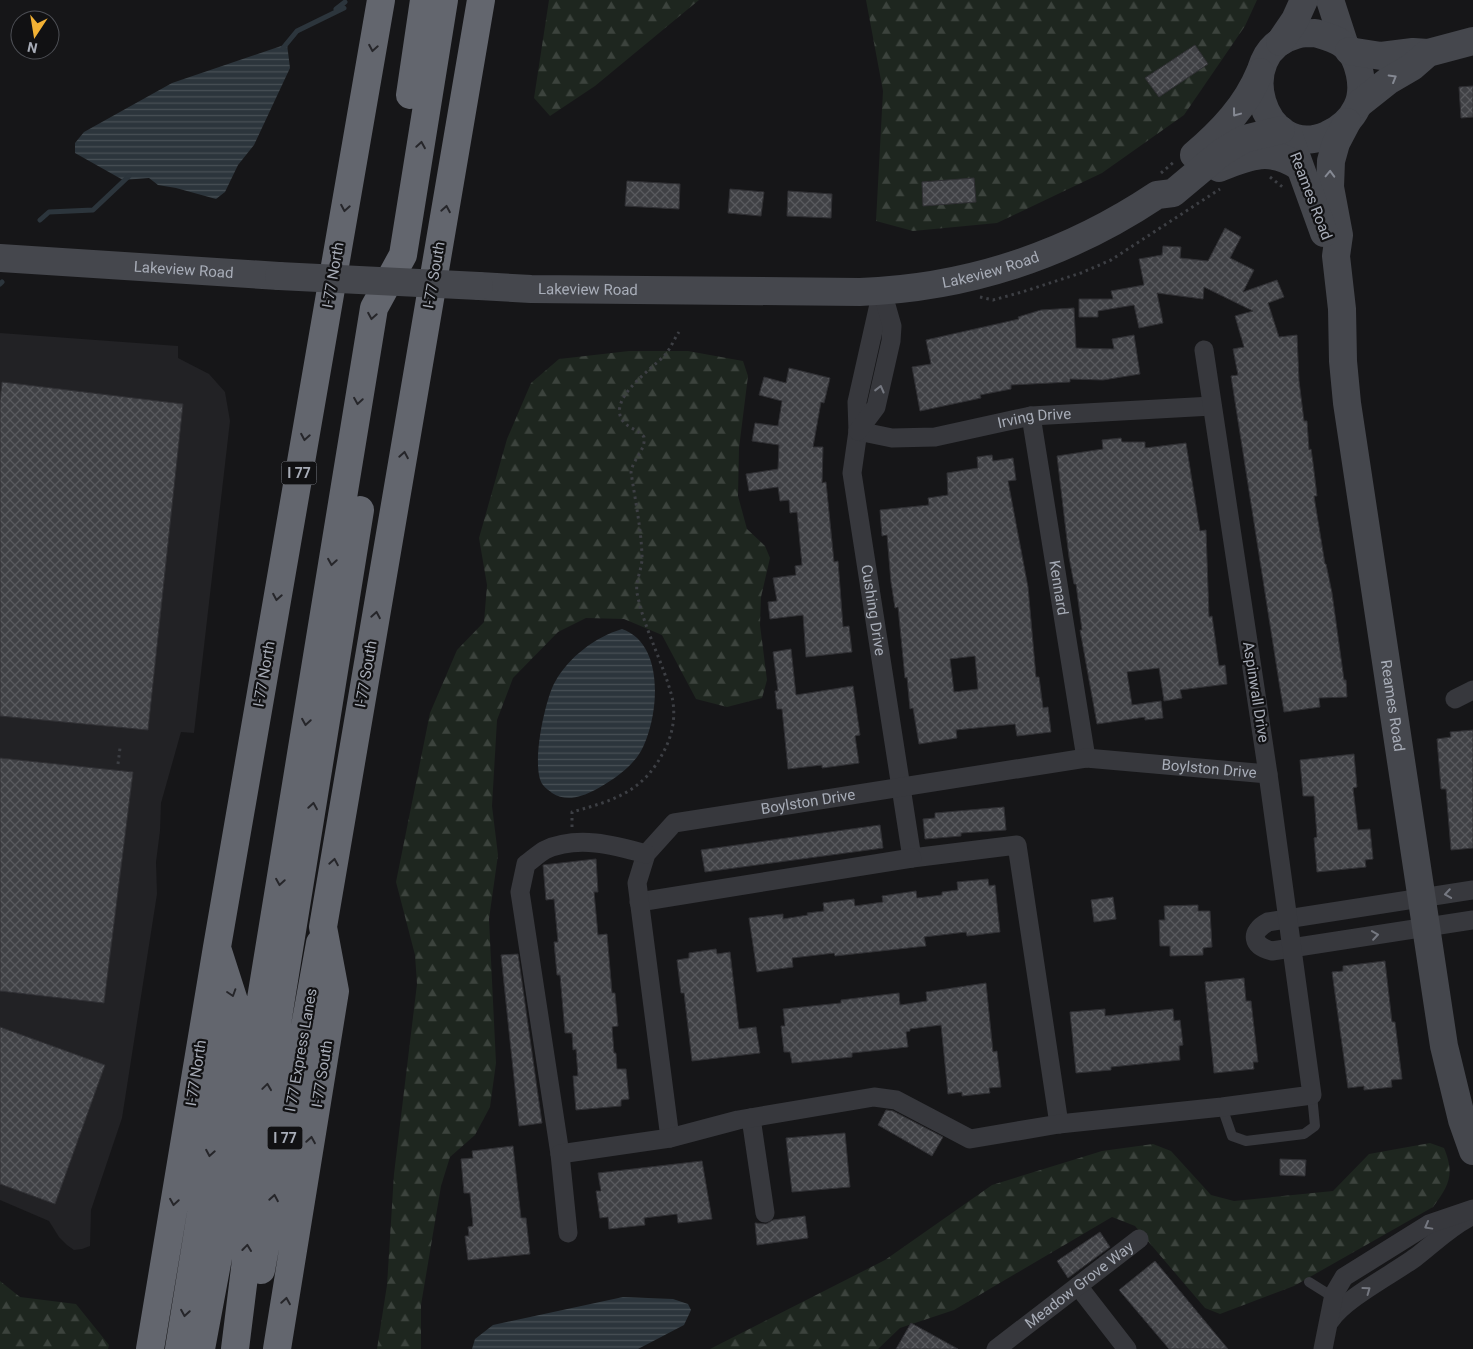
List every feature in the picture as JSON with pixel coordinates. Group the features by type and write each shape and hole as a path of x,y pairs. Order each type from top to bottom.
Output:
{"highway":[{"name":"I-77 North","path":"150,1349 217,947 381,0"},
{"path":"201,1349 376,354 392,309 388,282 403,255 400,210 424,0"},
{"path":"400,210 444,0"},
{"name":"I-77 South","path":"278,1349 335,991 323,927 481,0"},
{"path":"235,1349 269,1076 376,354"},
{"name":"I 77 Express Lanes","path":"247,1349 323,927"},
{"name":"I 77","path":"179,1349 236,1004 217,947"}],"main road":[{"path":"1304,0 1295,20 1280,42 1268,55 1260,71 1259,93 1263,107 1285,133 1303,139 1321,137 1337,130 1388,81 1412,67 1428,54 1473,41"},
{"path":"1330,0 1347,48 1356,62 1361,79 1353,113"},
{"path":"1280,42 1296,35 1314,33 1332,38 1347,48 1381,56 1413,52 1428,54"},
{"name":"Lakeview Road","path":"1157,196 1162,182 1207,144 1231,120 1251,94 1260,71"},
{"name":"Reames Road","path":"1353,113 1336,143 1331,161 1330,187 1339,235 1336,256 1342,309 1343,361 1347,402 1450,1076 1473,1152"},
{"name":"Lakeview Road","path":"0,258 279,276 479,286 560,289 882,291 955,282 1023,263 1099,230 1157,196 1173,193 1222,152 1244,139 1285,133"},
{"name":"Reames Road","path":"1285,133 1319,213 1325,239 1336,256"},
{"path":"1190,180 1248,157 1271,154 1286,158 1298,166"}],"street":[{"name":"Cushing Drive","path":"882,291 892,326 891,341 876,407 858,431 852,473 912,858"},
{"name":"Aspinwall Drive","path":"1204,350 1268,774 1312,1095"},
{"name":"Irving Drive","path":"858,431 892,438 935,437 1031,416 1212,406"},
{"name":"Kennard","path":"1031,416 1086,758"},
{"path":"1455,699 1473,690"},
{"name":"Boylston Drive","path":"670,1138 637,882 646,854 674,823 1086,758 1268,774"},
{"path":"568,1234 560,1154 520,892 526,864 545,850 572,843 606,843 646,854"},
{"path":"640,902 912,858 1017,845 1059,1124"},
{"path":"1473,890 1268,922 1259,927 1255,934 1256,942 1263,949 1272,952 1473,920"},
{"path":"1336,910 1340,940"},
{"path":"560,1154 670,1138 750,1118 874,1097 896,1100 970,1139 1059,1124 1222,1107 1312,1095"},
{"path":"750,1118 765,1213"},
{"path":"1323,1349 1330,1321 1333,1297 1344,1278 1429,1224 1473,1208"},
{"path":"1330,1321 1342,1307 1410,1261 1440,1236 1473,1215"},
{"name":"Meadow Grove Way","path":"996,1349 1138,1239"},
{"path":"1078,1286 1126,1349"}],"lane":[{"path":"1222,1107 1232,1136 1246,1141 1304,1134 1315,1126 1312,1095"},
{"path":"1397,1244 1410,1261"},
{"path":"1309,1282 1333,1297"}],"path":[{"path":"1269,177 1290,193"},
{"path":"993,300 1081,273 1111,260 1226,185"},
{"path":"572,843 572,812 613,800 640,784 659,761 673,727 673,700 653,648 636,591 642,554 631,472 645,444 644,437 629,427 621,418 619,409 624,394 666,354 679,332"},
{"path":"118,764 120,748"}],"shaded area":[{"path":"287,44 290,68 254,145 238,165 225,192 216,199 158,185 149,178 123,180 75,153 75,143 84,132 172,83"},
{"path":"0,333 178,346 178,358 209,374 225,392 230,421 194,733 181,732 161,803 156,862 157,894 122,1118 91,1210 90,1246 74,1250 59,1237 49,1221 0,1200"},
{"path":"622,629 636,637 646,650 652,665 655,683 654,702 652,720 647,737 641,751 632,763 608,782 584,795 568,798 557,796 543,785 539,777 538,765 540,734 551,691 561,673 575,656 602,637"},
{"path":"623,1297 673,1299 688,1304 691,1310 684,1325 638,1349 472,1349 475,1339 493,1325"}],"green space":[{"path":"549,0 699,0 595,86 550,116 534,98"},
{"path":"866,0 1257,0 1245,26 1184,115 1102,173 997,223 913,231 876,221 883,91"},
{"path":"629,351 688,351 743,361 748,376 739,448 738,496 747,529 765,546 770,558 761,597 760,625 767,680 762,698 727,707 696,699 662,635 624,619 586,618 558,632 513,678 497,720 492,806 498,855 489,919 496,1063 490,1107 475,1135 450,1157 441,1186 421,1305 421,1349 377,1349 387,1285 394,1174 417,984 415,955 396,882 430,713 457,650 484,622 487,585 479,538 507,439 531,383 559,359"},
{"path":"1430,1143 1444,1148 1450,1173 1443,1193 1433,1207 1294,1286 1220,1314 1205,1308 1135,1226 1112,1217 954,1310 900,1328 878,1349 710,1349 885,1260 992,1185 1102,1151 1153,1144 1171,1151 1211,1195 1234,1201 1333,1191 1369,1154"},
{"path":"0,1281 20,1297 76,1304 109,1345 108,1349 0,1349"}],"building":[{"path":"1195,45 1208,64 1159,97 1145,78"},
{"path":"1473,86 1473,117 1461,118 1459,87"},
{"path":"974,178 976,202 923,206 922,182"},
{"path":"627,181 680,184 679,209 625,206"},
{"path":"730,189 764,192 761,216 728,213"},
{"path":"788,191 832,194 831,218 787,216"},
{"path":"1225,228 1241,237 1230,258 1254,270 1243,292 1277,280 1284,297 1268,303 1279,337 1297,335 1299,381 1304,421 1307,421 1309,450 1311,449 1317,496 1314,496 1325,564 1332,593 1344,680 1346,680 1347,697 1319,698 1320,707 1284,712 1231,376 1238,375 1233,349 1244,347 1235,316 1253,311 1204,287 1203,299 1157,293 1163,323 1139,328 1134,305 1098,311 1098,317 1079,317 1079,299 1113,299 1111,291 1144,285 1139,259 1162,255 1163,246 1181,247 1180,258 1208,261"},
{"path":"1074,308 1076,348 1114,349 1112,339 1134,335 1140,374 1103,380 1070,379 1070,382 1011,385 1011,389 980,395 981,398 920,411 912,367 931,364 926,340 1019,319 1018,317 1041,310"},
{"path":"789,368 830,378 824,403 821,402 813,447 823,447 822,483 826,482 834,562 838,561 843,627 849,626 852,652 806,657 803,615 770,619 768,602 777,601 773,578 796,575 795,566 802,565 797,512 790,513 789,500 780,501 778,487 749,491 746,474 778,469 779,445 752,441 755,423 778,426 782,401 759,395 764,377 786,383"},
{"path":"2,382 183,404 148,730 0,716 0,401"},
{"path":"1121,438 1122,442 1145,442 1145,448 1186,443 1200,531 1206,530 1209,617 1212,616 1219,666 1225,665 1227,684 1180,690 1182,698 1164,701 1159,668 1127,672 1132,705 1161,701 1163,718 1145,720 1145,717 1097,724 1080,630 1082,630 1076,584 1074,584 1069,557 1057,456 1103,449 1102,440"},
{"path":"992,455 993,461 1013,458 1016,480 1008,481 1028,587 1036,677 1039,677 1043,708 1048,707 1051,732 1017,736 1015,724 956,730 957,738 919,744 913,708 910,709 898,607 895,608 887,535 882,536 880,510 929,505 928,498 948,495 947,473 978,468 977,457","holes":["975,656 978,689 954,692 950,659"]},
{"path":"791,649 796,695 853,686 860,735 855,736 859,763 822,768 822,765 788,769 782,709 777,709 775,691 778,691 773,652"},
{"path":"1473,730 1473,848 1451,850 1446,789 1441,789 1437,739 1451,737 1450,732"},
{"path":"1354,754 1357,787 1353,788 1358,830 1370,829 1373,859 1365,860 1366,867 1317,872 1314,838 1317,837 1314,796 1303,796 1300,760"},
{"path":"0,758 133,772 104,1003 0,991"},
{"path":"1004,807 1006,830 961,833 961,836 925,839 923,819 935,818 935,813"},
{"path":"880,825 883,848 705,872 701,850"},
{"path":"596,859 598,892 594,892 598,935 607,934 612,993 615,993 618,1026 612,1027 614,1053 616,1053 617,1069 626,1069 629,1099 621,1100 621,1106 576,1110 573,1076 578,1076 576,1049 573,1050 572,1033 565,1033 560,975 557,975 554,942 558,942 554,899 546,900 543,865"},
{"path":"988,879 989,886 995,885 1000,932 967,936 966,932 924,937 926,946 835,956 834,953 792,958 793,967 757,972 749,918 783,914 783,919 808,915 807,913 824,911 823,903 854,899 855,906 883,902 882,896 916,891 917,898 942,895 942,892 958,890 957,882"},
{"path":"1113,897 1116,919 1094,922 1091,900"},
{"path":"1198,905 1198,911 1210,911 1212,947 1203,948 1203,955 1170,956 1170,946 1160,946 1159,920 1165,920 1164,906"},
{"path":"716,949 717,954 730,952 739,1029 756,1027 760,1053 692,1061 684,993 681,993 677,960 689,958 689,953"},
{"path":"518,954 542,1123 519,1126 501,955"},
{"path":"1385,961 1392,1022 1395,1022 1402,1079 1391,1080 1392,1087 1364,1090 1364,1086 1348,1088 1332,972 1343,971 1343,966"},
{"path":"1244,978 1246,1001 1251,1001 1258,1062 1253,1062 1254,1069 1214,1073 1205,982"},
{"path":"986,983 993,1052 997,1051 1001,1087 989,1088 990,1093 962,1096 962,1092 948,1094 941,1025 910,1029 910,1031 906,1032 908,1047 852,1053 852,1057 792,1063 790,1052 784,1052 781,1026 785,1026 783,1009 841,1003 841,1000 899,993 900,1005 927,1001 926,992"},
{"path":"1105,1009 1105,1016 1173,1009 1174,1021 1180,1020 1183,1045 1179,1046 1180,1060 1111,1067 1111,1070 1076,1073 1070,1012"},
{"path":"0,1027 105,1065 55,1204 0,1184"},
{"path":"886,1110 893,1111 943,1137 932,1156 878,1125"},
{"path":"845,1133 850,1187 792,1192 786,1138"},
{"path":"513,1146 521,1218 526,1218 530,1254 468,1260 465,1236 469,1236 468,1227 473,1226 470,1193 464,1193 461,1159 473,1158 472,1151"},
{"path":"1280,1159 1306,1160 1305,1176 1280,1175"},
{"path":"702,1161 712,1219 678,1223 677,1214 644,1218 645,1225 609,1229 608,1217 600,1218 596,1191 601,1191 598,1173"},
{"path":"805,1216 808,1238 757,1245 755,1223 766,1224 773,1220"},
{"path":"1100,1232 1110,1247 1068,1278 1057,1261"},
{"path":"1155,1261 1228,1349 1169,1349 1119,1290"},
{"path":"911,1323 958,1349 896,1349"}],"waterway":[{"path":"336,9 345,2"},
{"path":"283,48 297,31 344,8"},
{"path":"40,220 49,212 93,210 129,176"}]}
